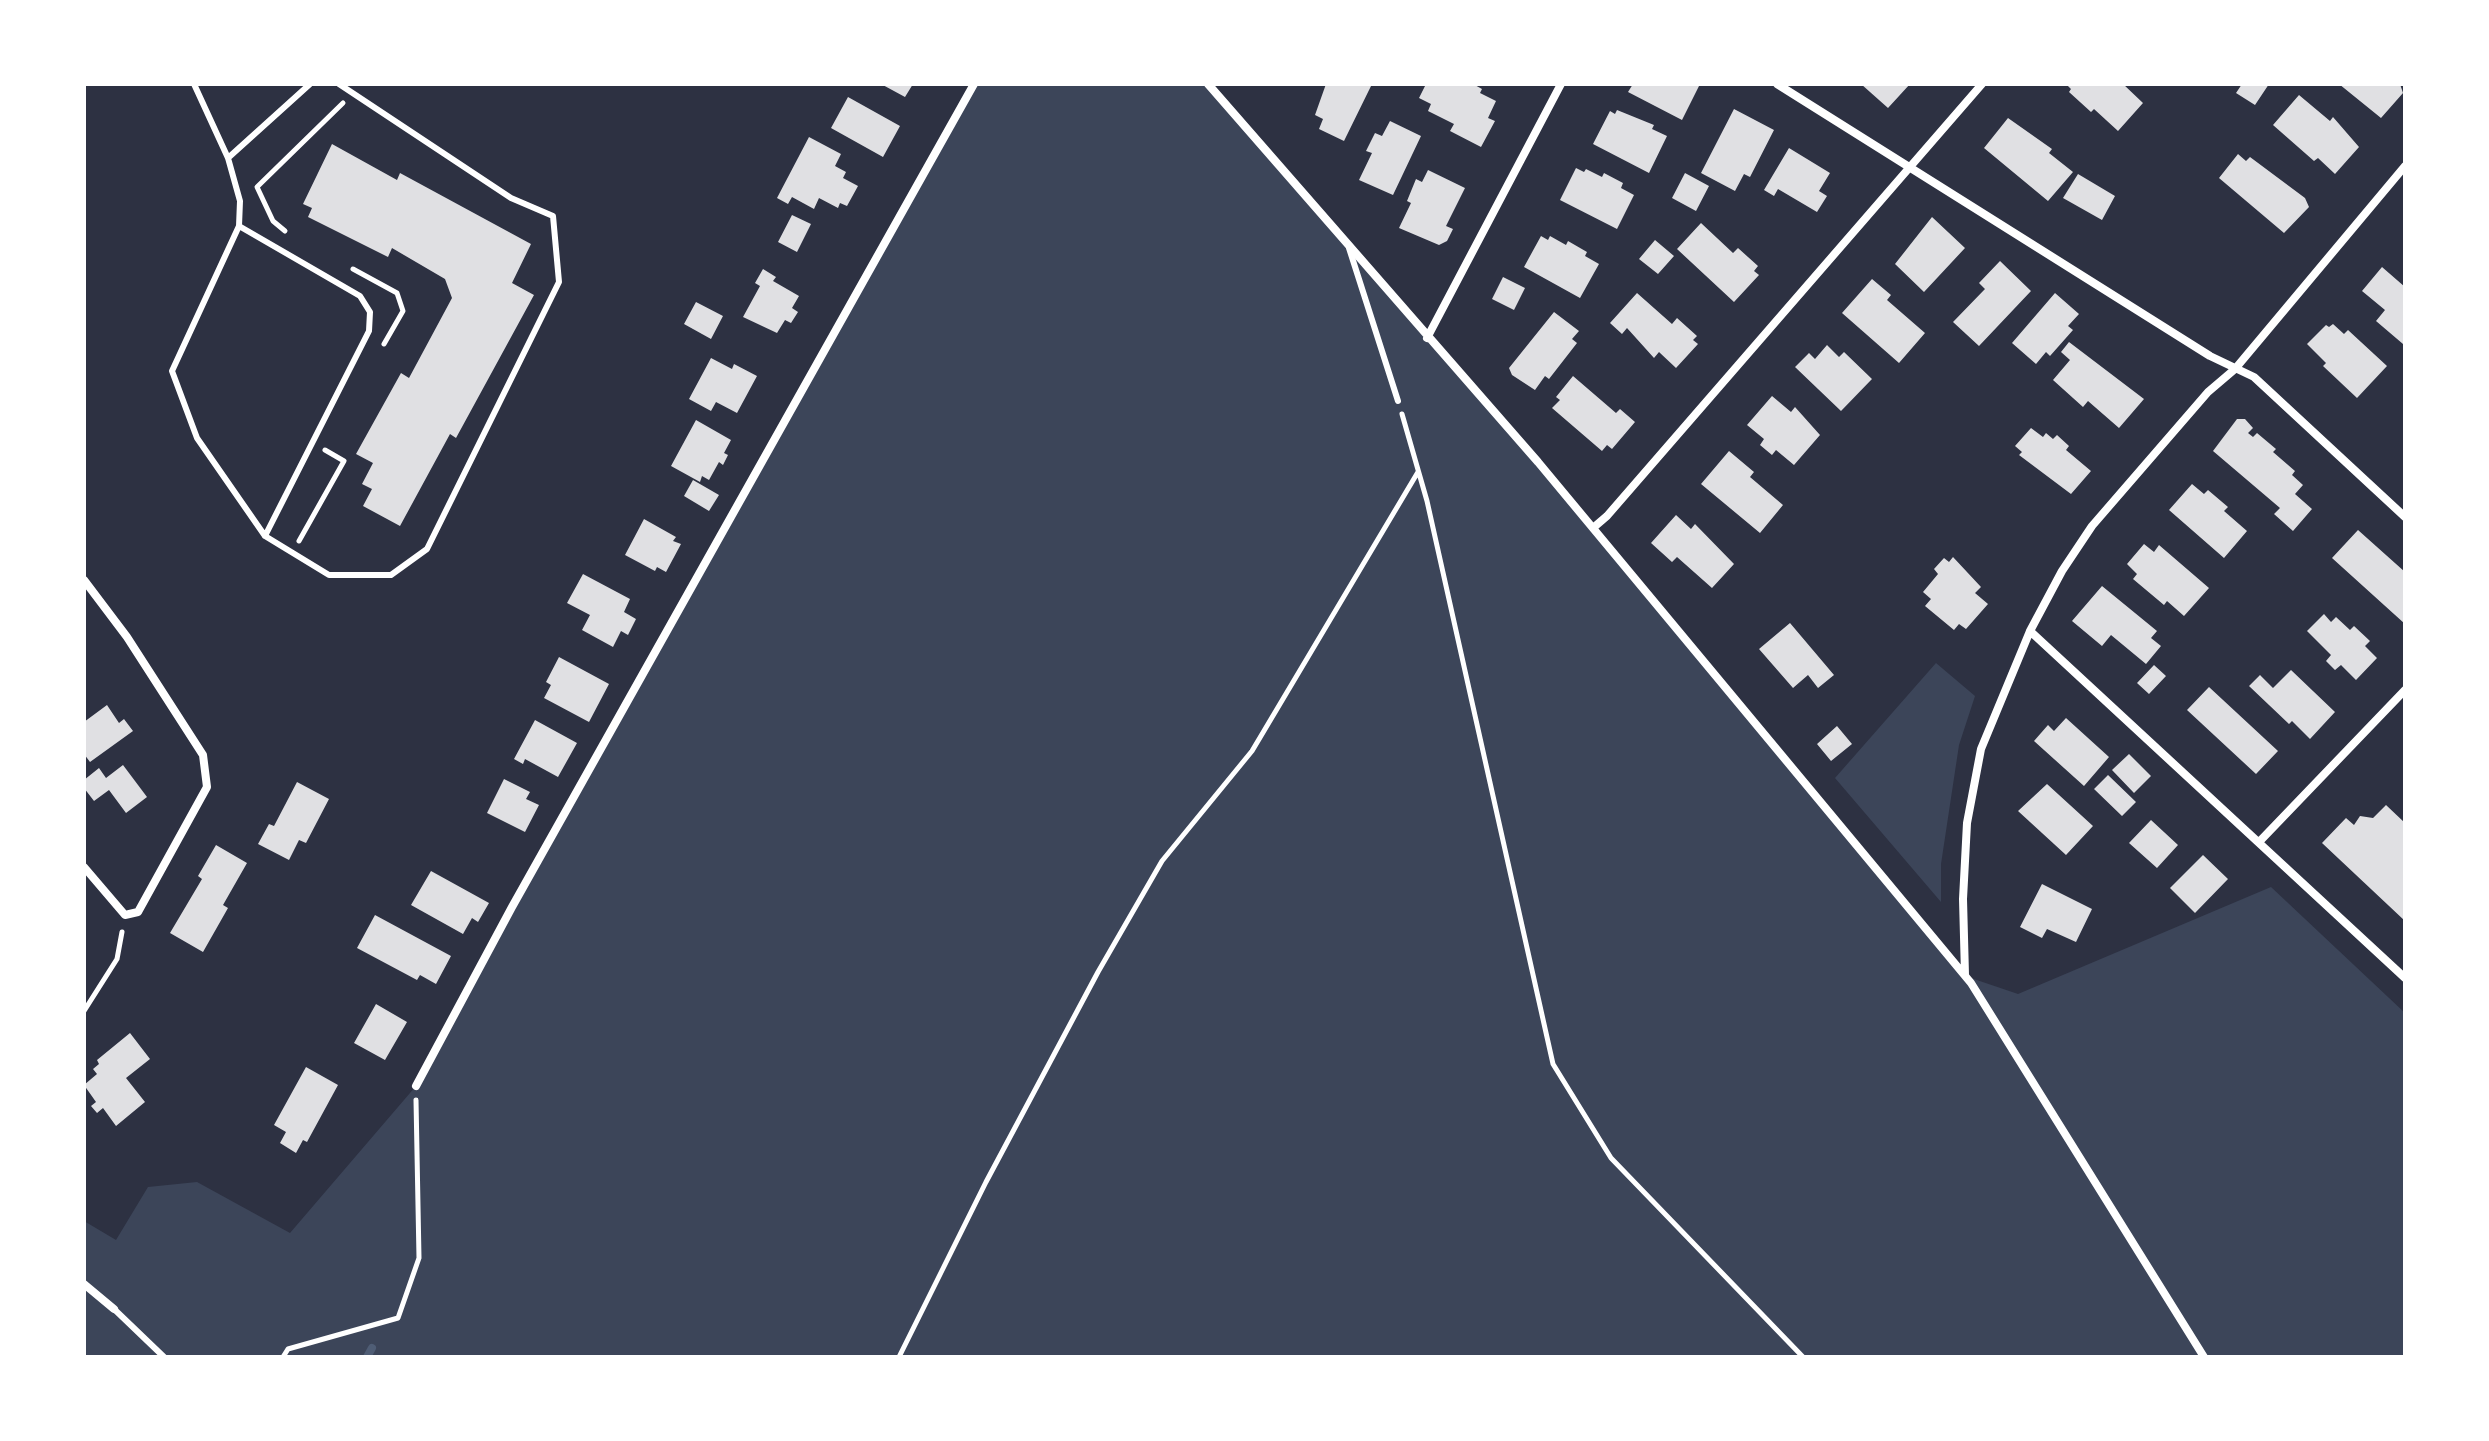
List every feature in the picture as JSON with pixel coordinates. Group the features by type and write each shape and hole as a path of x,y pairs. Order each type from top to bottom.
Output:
{"street":[{"path":"416,1086 512,907 974,84"},
{"path":"1208,84 1593,528 1965,976 2204,1357"},
{"path":"1427,338 1561,84"},
{"path":"1777,84 1892,155 1909,170 2235,369 2254,377 2405,517"},
{"path":"1593,528 1607,516 1982,84"},
{"path":"1965,976 1963,899 1967,823 1981,749 2030,631 2062,571 2092,526 2208,392 2235,369 2405,166"},
{"path":"84,580 127,637 203,755 207,787 138,912 125,915 84,867"},
{"path":"2030,631 2405,978"},
{"path":"2260,841 2405,690"},
{"path":"84,1284 114,1309"}],"lane":[{"path":"194,84 228,158 240,201 239,226 172,371 197,438 265,536 329,575 391,575 427,549 559,282 553,216 511,198 339,84"},
{"path":"228,158 310,84"},
{"path":"239,226 360,296 370,312 369,331 265,536"},
{"path":"1348,245 1398,401"},
{"path":"114,1309 164,1357"}],"path":[{"path":"289,234 273,221 257,187 353,93"},
{"path":"343,264 397,293 403,311 379,353"},
{"path":"1398,401 1418,471 1553,1064 1611,1158 1803,1357"},
{"path":"293,553 344,461 325,449 332,435"},
{"path":"899,1357 1008,1140 1162,861 1252,751 1418,471"},
{"path":"84,1011 117,959 125,915"},
{"path":"283,1357 288,1349 398,1318 419,1258 414,1152 416,1086"}],"shaded area":[{"path":"974,84 1208,84 1538,462 1965,976 2018,994 2271,887 2405,1013 2405,1357 84,1357 84,1221 116,1240 148,1187 197,1182 290,1233 416,1086"},
{"path":"1936,663 1975,696 1959,745 1941,864 1941,902 1835,778"}],"building":[{"path":"881,84 913,84 905,97"},
{"path":"1326,84 1372,84 1344,141 1319,129 1323,119 1315,115"},
{"path":"1426,84 1473,84 1482,89 1480,93 1496,101 1488,118 1495,121 1481,147 1450,131 1454,124 1428,111 1431,104 1419,98"},
{"path":"1633,84 1699,86 1682,120 1628,92"},
{"path":"1861,84 1910,84 1888,108"},
{"path":"2066,84 2123,84 2143,103 2118,131 2094,109 2091,112 2069,92 2071,89"},
{"path":"2242,84 2269,84 2255,105 2236,93"},
{"path":"2339,84 2400,84 2403,93 2381,118"},
{"path":"2299,95 2330,121 2333,117 2359,147 2335,174 2318,158 2314,161 2273,125"},
{"path":"848,97 900,126 883,157 831,128"},
{"path":"1734,109 1774,130 1750,177 1744,174 1735,191 1701,173"},
{"path":"1617,110 1654,125 1652,129 1667,136 1649,173 1593,144 1610,111 1615,114"},
{"path":"2008,118 2052,149 2049,153 2073,172 2048,201 1984,148"},
{"path":"1390,121 1421,136 1393,195 1359,180 1372,153 1366,151 1375,133 1382,136"},
{"path":"809,137 841,154 835,166 846,172 843,178 858,186 847,206 840,203 838,208 819,198 814,209 792,197 788,204 777,198"},
{"path":"332,144 397,180 400,173 531,244 512,283 534,295 456,438 450,434 400,526 363,506 372,489 362,484 373,463 356,454 401,373 409,378 452,298 445,279 392,248 388,257 308,217 312,208 303,204"},
{"path":"1789,148 1830,173 1819,191 1827,196 1817,212 1778,189 1774,196 1764,190"},
{"path":"2238,154 2246,161 2250,157 2305,198 2309,207 2284,233 2219,178"},
{"path":"1576,168 1602,177 1604,173 1623,183 1621,188 1634,195 1617,229 1560,200"},
{"path":"1428,170 1465,188 1446,226 1453,229 1447,241 1439,245 1399,228 1411,203 1407,201 1416,179 1422,182"},
{"path":"1685,173 1709,186 1696,211 1672,198"},
{"path":"2078,174 2115,196 2102,220 2063,198"},
{"path":"792,215 811,224 797,252 778,242"},
{"path":"1932,217 1965,248 1924,292 1895,264"},
{"path":"1701,223 1733,253 1738,248 1758,266 1754,271 1759,275 1734,302 1677,249"},
{"path":"1541,236 1548,240 1550,236 1566,245 1568,241 1587,252 1585,256 1599,264 1580,298 1524,267"},
{"path":"1655,240 1674,256 1658,274 1639,259"},
{"path":"2000,261 2031,291 1979,346 1953,322 1985,289 1979,283"},
{"path":"2382,267 2405,287 2403,344 2376,321 2385,310 2362,291"},
{"path":"763,269 776,277 773,281 799,296 792,308 798,312 791,323 785,320 777,333 743,317 760,286 755,283"},
{"path":"1503,277 1525,288 1514,310 1492,299"},
{"path":"1872,279 1891,295 1887,300 1925,333 1899,363 1842,313"},
{"path":"1637,293 1672,324 1677,318 1697,336 1693,340 1698,344 1676,368 1659,352 1654,358 1627,328 1622,334 1610,323"},
{"path":"2055,293 2079,314 2068,326 2073,330 2050,356 2046,352 2036,364 2012,343"},
{"path":"696,302 723,316 711,339 684,324"},
{"path":"1554,312 1579,331 1572,339 1577,343 1549,379 1545,376 1535,390 1512,375 1509,368"},
{"path":"2333,324 2344,334 2348,330 2387,366 2357,398 2323,366 2326,363 2307,344 2326,325 2329,327"},
{"path":"2069,342 2144,399 2119,428 2088,401 2083,407 2053,380 2070,360 2061,352"},
{"path":"1827,345 1839,357 1844,352 1872,379 1841,411 1795,367 1809,353 1815,359"},
{"path":"711,358 732,369 734,364 757,376 737,413 716,402 711,411 689,399"},
{"path":"1573,376 1616,413 1620,409 1635,422 1612,449 1607,445 1602,451 1552,408 1560,400 1556,397"},
{"path":"1772,396 1791,412 1795,407 1820,435 1794,465 1776,450 1772,455 1760,445 1764,439 1747,425"},
{"path":"2237,419 2245,419 2253,428 2248,433 2253,437 2257,433 2276,449 2273,452 2295,471 2292,475 2303,485 2295,494 2312,509 2293,531 2274,514 2280,508 2213,451"},
{"path":"696,420 731,440 724,453 728,455 723,465 719,462 709,480 702,476 700,482 671,466"},
{"path":"2031,428 2043,437 2046,433 2053,439 2057,435 2069,446 2066,450 2091,471 2071,494 2019,455 2022,452 2015,446"},
{"path":"1729,451 1754,472 1750,477 1783,505 1760,533 1701,484"},
{"path":"693,480 719,495 709,511 684,496"},
{"path":"2192,484 2204,494 2208,490 2228,507 2224,511 2247,531 2224,558 2169,510"},
{"path":"1676,515 1691,529 1695,524 1734,564 1712,588 1677,557 1672,562 1651,543"},
{"path":"644,519 676,537 673,541 681,544 666,572 657,567 655,571 625,555"},
{"path":"2358,530 2405,572 2405,624 2332,558"},
{"path":"2144,544 2154,552 2159,545 2209,588 2184,616 2167,601 2164,605 2133,579 2137,574 2127,564"},
{"path":"1953,557 1981,587 1975,593 1988,604 1966,629 1959,624 1954,630 1925,606 1931,599 1923,592 1938,574 1934,569 1944,558 1949,562"},
{"path":"583,574 630,599 624,612 636,619 628,635 621,631 613,647 582,630 590,615 567,603"},
{"path":"2102,586 2157,631 2151,638 2161,646 2146,664 2111,635 2102,646 2072,621"},
{"path":"2324,614 2331,622 2336,617 2350,630 2354,626 2370,641 2365,646 2377,658 2356,680 2341,665 2335,670 2326,661 2331,655 2307,631"},
{"path":"1790,623 1834,675 1818,688 1808,675 1793,688 1759,649"},
{"path":"559,657 609,684 589,722 544,698 551,685 546,682"},
{"path":"2154,665 2166,676 2149,694 2137,683"},
{"path":"2291,670 2335,712 2310,739 2292,721 2289,724 2249,686 2260,675 2273,688"},
{"path":"2209,687 2278,751 2256,774 2187,710"},
{"path":"107,705 119,723 124,719 133,731 90,762 84,754 84,722"},
{"path":"2066,718 2109,757 2084,786 2034,741 2048,725 2054,731"},
{"path":"535,720 577,743 558,777 525,759 523,764 514,759"},
{"path":"1837,726 1852,744 1831,761 1817,744"},
{"path":"2129,754 2151,776 2134,793 2112,770"},
{"path":"123,765 147,797 126,813 109,790 94,801 84,788 84,780 99,768 106,778"},
{"path":"2108,775 2136,802 2122,816 2094,789"},
{"path":"504,779 530,792 526,799 539,805 525,832 487,813"},
{"path":"297,782 329,799 306,843 299,840 289,860 258,844 269,824 274,826"},
{"path":"2047,784 2093,826 2066,855 2018,811"},
{"path":"2386,805 2405,823 2405,921 2322,843 2346,818 2354,825 2360,816 2373,818"},
{"path":"2151,820 2178,845 2157,868 2129,843"},
{"path":"216,845 247,863 223,905 228,908 203,952 170,933 202,879 198,876"},
{"path":"2203,855 2228,879 2195,913 2170,888"},
{"path":"431,871 489,903 478,922 472,918 463,934 411,905"},
{"path":"2042,884 2092,909 2076,942 2047,929 2042,938 2020,927"},
{"path":"375,915 451,956 436,984 420,975 417,980 357,948"},
{"path":"376,1004 407,1022 385,1060 354,1043"},
{"path":"130,1033 150,1059 126,1078 145,1102 116,1126 103,1108 97,1113 91,1106 96,1102 84,1085 97,1074 93,1069 99,1064 97,1060"},
{"path":"306,1067 338,1085 307,1142 303,1140 296,1153 280,1143 286,1132 274,1125"}],"waterway":[{"path":"367,1357 372,1348"}]}
